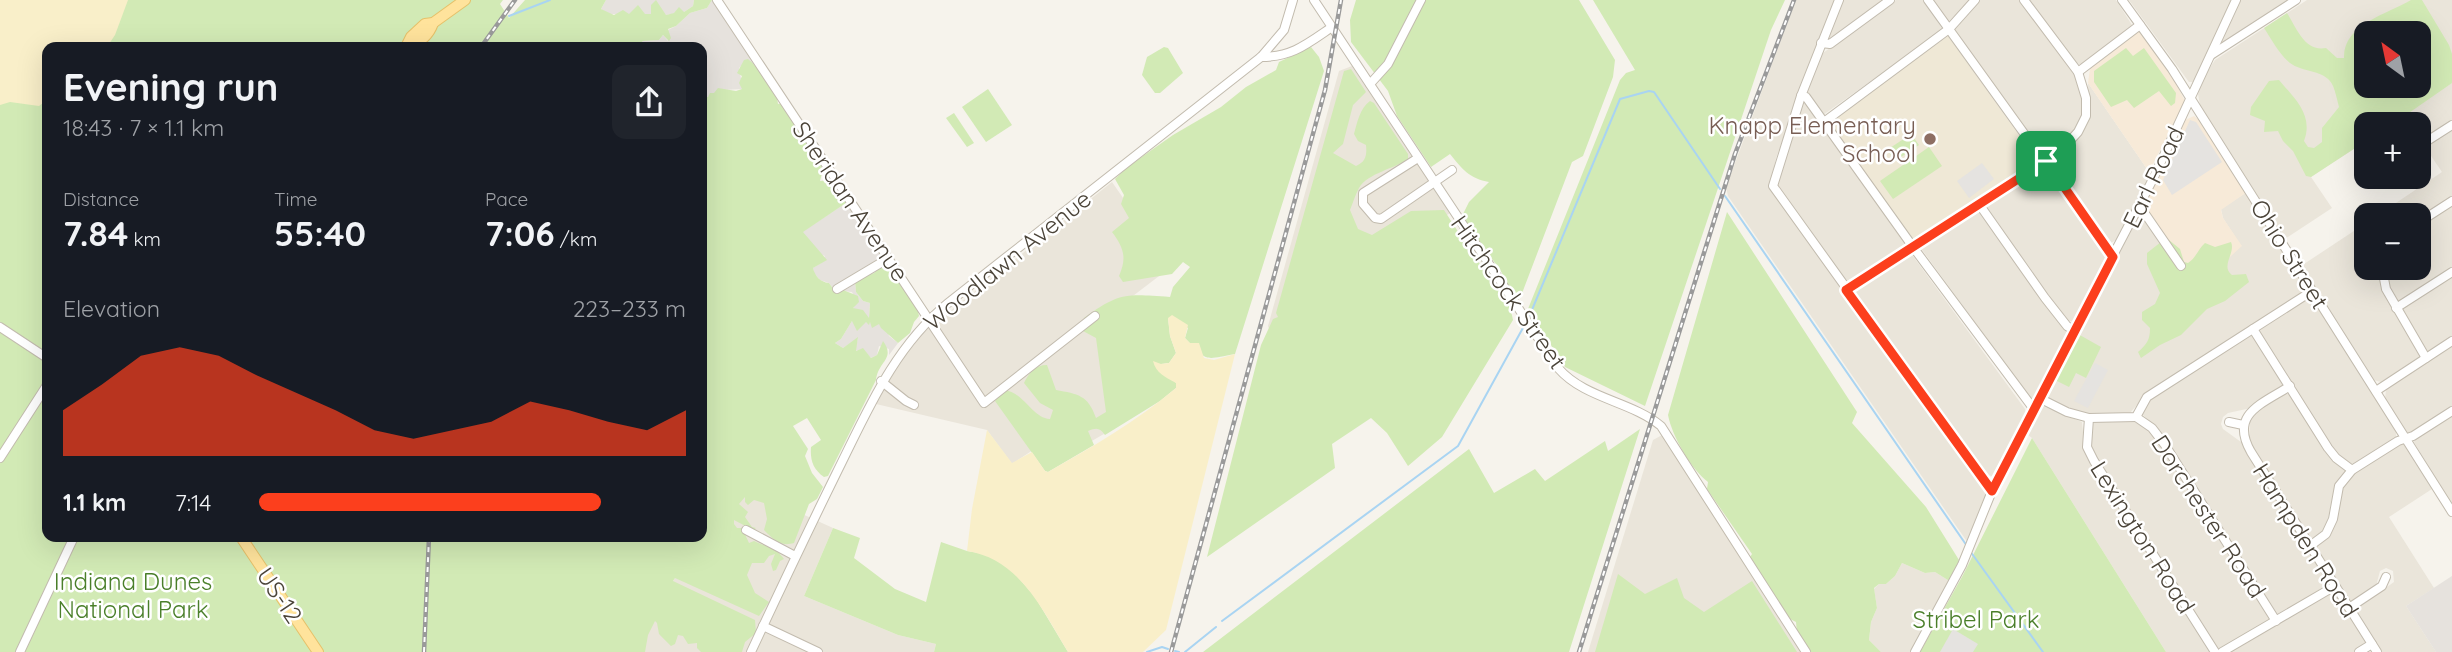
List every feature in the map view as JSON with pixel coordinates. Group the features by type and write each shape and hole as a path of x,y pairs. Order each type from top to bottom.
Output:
{"main road":[{"path":"409,42 425,24 433,23 465,0"},
{"name":"US-12","path":"244,542 318,652"}],"street":[{"name":"Sheridan Avenue","path":"717,0 984,403 1095,316"},
{"name":"Woodlawn Avenue","path":"751,652 881,381 929,320 1261,57 1284,30 1293,0"},
{"name":"Hitchcock Street","path":"1314,0 1561,371 1589,391 1652,419 1661,426 1805,652"},
{"path":"1370,84 1388,64 1421,0"},
{"path":"1839,0 1801,96 1773,186 1992,491"},
{"path":"1821,43 1830,44 1890,0"},
{"path":"1928,0 2113,257"},
{"path":"1824,122 1949,29 1975,0"},
{"path":"1846,290 2046,161 2078,131 2085,116 2086,98 2078,72 2024,0"},
{"name":"Ohio Street","path":"2122,0 2191,98 2452,512"},
{"name":"Earl Road","path":"1915,652 1962,565 1992,491 2139,205 2236,0"},
{"path":"2210,56 2296,0"},
{"path":"2078,72 2140,25"},
{"path":"1261,57 1290,54 1332,27"},
{"path":"1801,96 1806,97 2033,408"},
{"path":"2431,138 2452,125"},
{"path":"1418,158 1365,191 1362,196 1363,204 1375,218 1381,219 1452,170"},
{"path":"2431,215 2452,201"},
{"path":"1979,204 2045,298 2067,326 2075,331"},
{"path":"2139,205 2181,266"},
{"path":"837,289 889,258"},
{"path":"2396,308 2452,272"},
{"path":"2384,280 2385,289 2426,358"},
{"path":"2039,398 2067,412 2089,418 2136,417 2147,397 2312,290"},
{"path":"0,327 42,355"},
{"path":"2253,329 2328,448 2352,470"},
{"path":"2376,391 2452,341"},
{"path":"881,381 914,405"},
{"path":"2229,422 2243,425 2256,408 2290,386"},
{"path":"0,458 42,393"},
{"path":"2310,546 2326,534 2333,519 2339,486 2352,470 2452,411"},
{"name":"Dorchester Road","path":"2136,417 2152,428 2165,445 2276,621"},
{"name":"Lexington Road","path":"2089,418 2087,447 2094,461 2215,652"},
{"name":"Hampden Road","path":"2243,425 2246,444 2374,648"},
{"path":"746,530 795,556"},
{"path":"20,652 72,542"},
{"path":"2349,608 2382,586 2386,577"},
{"path":"2222,652 2335,586"},
{"path":"763,626 818,652"},
{"path":"2359,652 2374,648"}],"shaded area":[{"path":"606,0 694,0 693,6 684,12 666,15 651,5 651,14 607,14 601,9"},
{"path":"712,0 755,65 747,60 739,68 743,89 723,90 708,97 707,42 642,42 659,40 663,35 668,41 668,30 690,13 707,8"},
{"path":"1796,0 1836,0 1776,158 1770,187 1986,489 1986,496 1968,543 1728,196 1726,187"},
{"path":"1843,0 1887,0 1829,40 1827,37"},
{"path":"1896,0 1924,0 1943,30 1823,115 1810,100 1807,89 1818,58"},
{"path":"1932,0 1973,0 1948,22"},
{"path":"1979,0 2021,0 2074,72 2083,97 2084,114 2072,136 2050,154 2044,155 2041,152 1955,32 1956,26"},
{"path":"2026,0 2116,0 2132,25 2084,64 2079,64 2072,61"},
{"path":"2129,0 2233,0 2194,82 2189,82"},
{"path":"2240,0 2289,0 2222,43"},
{"path":"2307,0 2452,0 2452,199 2431,212 2431,203 2396,203 2417,189 2431,189 2431,179 2442,172 2431,156 2431,112 2354,112 2354,149 2311,177 2332,208 2285,239 2200,105 2198,94 2202,80 2215,60"},
{"path":"2136,32 2140,32 2173,78 2185,101 2149,172 2088,83 2090,69"},
{"name":"Knapp Elementary School","path":"1948,36 2036,158 2031,167 1914,241 1829,126 1829,122"},
{"path":"1352,66 1450,213 1270,332 1268,326 1339,71"},
{"path":"2088,83 2149,172 2119,238 2111,243 2105,241 2052,165 2055,157 2070,146 2086,127 2089,114"},
{"path":"1804,102 1906,244 1847,284 1777,188 1776,181"},
{"path":"2194,116 2247,192 2221,210 2223,218 2242,246 2197,287 2142,207 2183,121"},
{"path":"2190,120 2196,122 2222,162 2172,195 2163,180"},
{"path":"1982,163 1994,179 1969,198 1957,181"},
{"path":"2040,169 2047,171 2109,256 2074,322 2065,320 1985,204"},
{"path":"1112,182 1171,267 1096,324 1140,413 1047,467 1036,448 1012,464 987,430 876,404 891,374 924,332"},
{"path":"2247,192 2305,285 2304,292 2148,392 2130,413 2089,414 2069,409 2047,397 2046,390 2142,207 2241,246 2223,218 2221,209"},
{"path":"846,203 886,262 874,273 855,281 856,292 863,301 870,303 869,319 853,308 857,303 852,292 834,290 814,273 813,268 821,263 825,256 820,254 802,232"},
{"path":"2452,205 2452,268 2398,303 2388,290 2387,280 2431,280 2431,218"},
{"path":"1978,209 2068,333 2037,396 2031,399 1920,247 1921,243"},
{"path":"2354,231 2354,280 2382,280 2384,292 2421,356 2381,382 2373,380 2301,266"},
{"path":"1910,252 2025,409 2026,414 2002,463 1992,476 1982,474 1853,293 1853,290"},
{"path":"2452,275 2452,337 2428,352 2401,309"},
{"path":"2308,298 2314,300 2396,430 2396,438 2354,464 2335,453 2259,333 2259,329"},
{"path":"852,321 879,323 898,343 889,355 889,349 879,346 877,355 871,358 863,349 855,351 858,338 843,348 835,343 841,339"},
{"path":"2253,334 2284,385 2251,408 2228,413 2221,424 2223,429 2241,442 2330,583 2277,616 2161,433 2142,414 2142,409 2152,397"},
{"path":"2452,345 2452,408 2411,434 2406,432 2385,399 2386,390"},
{"path":"2095,363 2108,370 2088,408 2074,401"},
{"path":"2284,393 2291,394 2346,470 2333,494 2327,524 2312,540 2307,537 2249,442 2250,421 2259,410"},
{"path":"2038,404 2082,422 2085,451 2211,652 2166,652 2032,438 2024,432"},
{"path":"2452,415 2452,506 2414,442"},
{"path":"2096,421 2132,421 2152,432 2271,619 2218,649 2096,459 2090,445 2091,425"},
{"path":"1664,434 1802,652 1588,652 1653,440"},
{"path":"2403,443 2432,489 2389,517 2434,588 2406,606 2436,652 2380,652 2354,610 2394,582 2393,571 2386,568 2380,571 2376,586 2350,603 2315,546 2327,534 2342,487 2352,473"},
{"path":"745,488 833,528 804,596 898,635 936,644 934,652 635,652 694,542 707,542 707,531"},
{"path":"1902,563 1925,573 1935,572 1951,582 1911,652 1881,652 1869,640 1871,622 1877,608 1874,589 1895,576"},
{"path":"2452,576 2452,652 2436,652 2406,606"},
{"path":"2335,592 2366,642 2354,652 2228,652"},
{"path":"1953,629 1978,644 1973,652 1940,652"}],"green space":[{"name":"Indiana Dunes National Park","path":"0,0 503,0 500,4 509,18 525,0 606,0 601,9 614,15 623,10 629,14 638,5 645,14 651,14 651,5 656,0 666,15 674,13 679,7 684,12 693,6 694,0 712,0 707,8 690,13 676,26 668,29 671,38 669,41 663,35 659,40 642,42 42,42 42,542 707,542 707,97 718,88 736,91 742,89 739,83 742,76 737,73 744,60 748,59 767,80 778,104 783,103 823,169 820,181 830,180 846,203 803,232 827,260 813,268 817,276 829,283 834,290 843,290 858,296 859,302 853,308 863,310 869,318 870,303 863,301 856,292 855,281 874,273 886,262 917,307 919,316 910,333 898,343 879,324 872,328 870,322 869,325 866,322 857,331 852,321 841,339 835,343 843,348 858,337 856,351 863,348 871,358 877,355 883,341 888,352 828,476 824,477 813,464 811,447 821,440 807,418 793,426 808,449 805,456 812,473 823,487 817,499 809,504 794,543 774,540 764,530 767,519 764,503 754,500 748,505 745,497 739,504 748,512 745,517 752,527 756,528 753,530 734,520 737,528 742,528 749,543 754,541 766,546 784,559 773,571 771,564 775,554 769,556 764,563 752,563 747,575 755,593 769,602 759,616 675,578 673,581 755,620 756,633 745,642 742,652 701,652 697,643 688,644 683,636 678,635 675,644 671,646 659,634 655,621 648,635 645,652 0,652"},
{"path":"1356,0 1579,0 1615,60 1613,77 1583,156 1572,162 1521,296 1509,287 1462,216 1469,202 1489,182 1471,176 1450,154 1431,167 1397,116 1388,91 1351,42 1350,20"},
{"path":"1593,0 1785,0 1771,30 1645,406 1565,367 1528,309 1620,80 1626,73 1635,70"},
{"path":"2411,0 2422,0 2449,45 2452,54 2452,83 2431,98 2431,21 2370,21"},
{"path":"2287,13 2307,43 2326,48 2337,58 2344,58 2354,34 2354,98 2430,98 2410,112 2354,112 2354,149 2311,177 2306,176 2293,151 2278,131 2264,132 2265,121 2250,115 2251,107 2269,81 2279,80 2301,107 2306,123 2304,141 2308,147 2314,148 2322,142 2322,128 2339,107 2336,94 2326,77 2290,63 2264,28"},
{"path":"1164,47 1168,48 1183,73 1160,93 1155,93 1142,75 1147,57"},
{"path":"1311,47 1319,57 1324,71 1235,354 1211,358 1202,355 1185,338 1188,328 1168,318 1176,353 1169,363 1161,364 1176,383 1176,388 1105,435 1098,429 1088,431 1094,445 1048,472 1045,471 995,401 1004,390 1011,392 1038,414 1050,419 1053,410 1040,403 1024,383 1033,370 1047,365 1056,390 1086,400 1096,418 1106,412 1096,338 1083,331 1084,318 1115,299 1133,295 1170,297 1173,287 1190,267 1183,262 1172,274 1123,282 1119,276 1123,253 1112,232 1129,218 1121,204 1124,195 1115,179 1126,168 1173,135 1276,70 1279,62"},
{"path":"2126,48 2133,56 2144,48 2176,93 2175,103 2171,106 2159,91 2134,108 2127,100 2111,107 2094,82 2094,71"},
{"path":"1351,69 1366,92 1353,105 1343,144 1333,153 1356,166 1364,160 1366,145 1358,141 1354,134 1361,112 1370,101 1408,154 1408,159 1368,179 1359,188 1350,210 1358,229 1372,235 1411,211 1444,210 1504,295 1513,320 1442,437 1408,466 1387,433 1371,418 1332,444 1335,468 1207,557 1261,345 1273,319 1278,317 1276,313 1344,71"},
{"path":"988,89 1012,125 986,142 962,107"},
{"path":"954,113 974,143 967,147 946,118"},
{"path":"1911,134 1919,145 1895,161 1887,150"},
{"path":"1929,147 1942,166 1893,199 1880,181"},
{"path":"1727,212 1857,412 1852,423 1926,507 1959,560 1951,582 1935,572 1925,573 1902,563 1895,576 1886,584 1879,584 1874,588 1877,608 1871,622 1869,640 1881,652 1810,652 1797,633 1796,622 1790,619 1750,557 1752,554 1707,489 1708,482 1683,452 1670,423 1668,415"},
{"path":"2169,240 2180,249 2184,262 2188,263 2205,243 2215,247 2231,242 2232,251 2227,268 2232,275 2246,274 2249,282 2225,301 2207,309 2181,335 2141,358 2138,352 2147,342 2150,328 2142,320 2142,312 2155,304 2160,293 2147,264 2147,253 2161,242"},
{"path":"2078,334 2101,347 2086,378 2076,373 2069,387 2053,379"},
{"path":"1640,429 1569,652 1203,652 1469,449 1494,493 1535,469 1545,481 1605,441 1608,451"},
{"name":"Stribel Park","path":"2032,438 2166,652 1920,652 1963,575"},
{"path":"833,528 860,538 854,558 895,589 926,602 941,542 985,554 1011,569 1035,597 1068,652 934,652 936,644 898,635 804,596"},
{"path":"1618,574 1645,594 1677,578 1684,598 1704,612 1752,581 1797,652 1595,652"}],"sand":[{"path":"0,0 128,0 110,42 42,42 42,104 39,106 10,102 0,105"},
{"path":"1172,315 1188,325 1185,338 1190,343 1199,343 1204,358 1214,360 1235,354 1166,630 1143,652 1068,652 1039,604 1016,576 1002,564 967,551 987,430 1012,463 1032,452 1048,472 1114,433 1176,388 1176,383 1159,372 1153,361 1169,363 1176,353 1168,318"}],"waterway":[{"path":"509,16 550,0"},
{"path":"1529,317 1620,99 1654,92 1720,189"},
{"path":"1725,196 1967,546"},
{"path":"1222,621 1458,446 1524,326"},
{"path":"1970,551 2043,652"},
{"path":"1185,652 1216,627"},
{"path":"1147,652 1162,647 1168,649"},
{"path":"1175,651 1179,652"}],"railway":[{"path":"485,42 515,0"},
{"path":"1171,652 1325,90 1341,0"},
{"path":"1579,652 1735,154 1794,0"},
{"path":"424,652 429,542"}],"place":[{"name":"Knapp Elementary School","path":"1930,139"}],"route":[{"path":"2046,161 2113,257 1992,491 1846,290 2046,161"}]}
